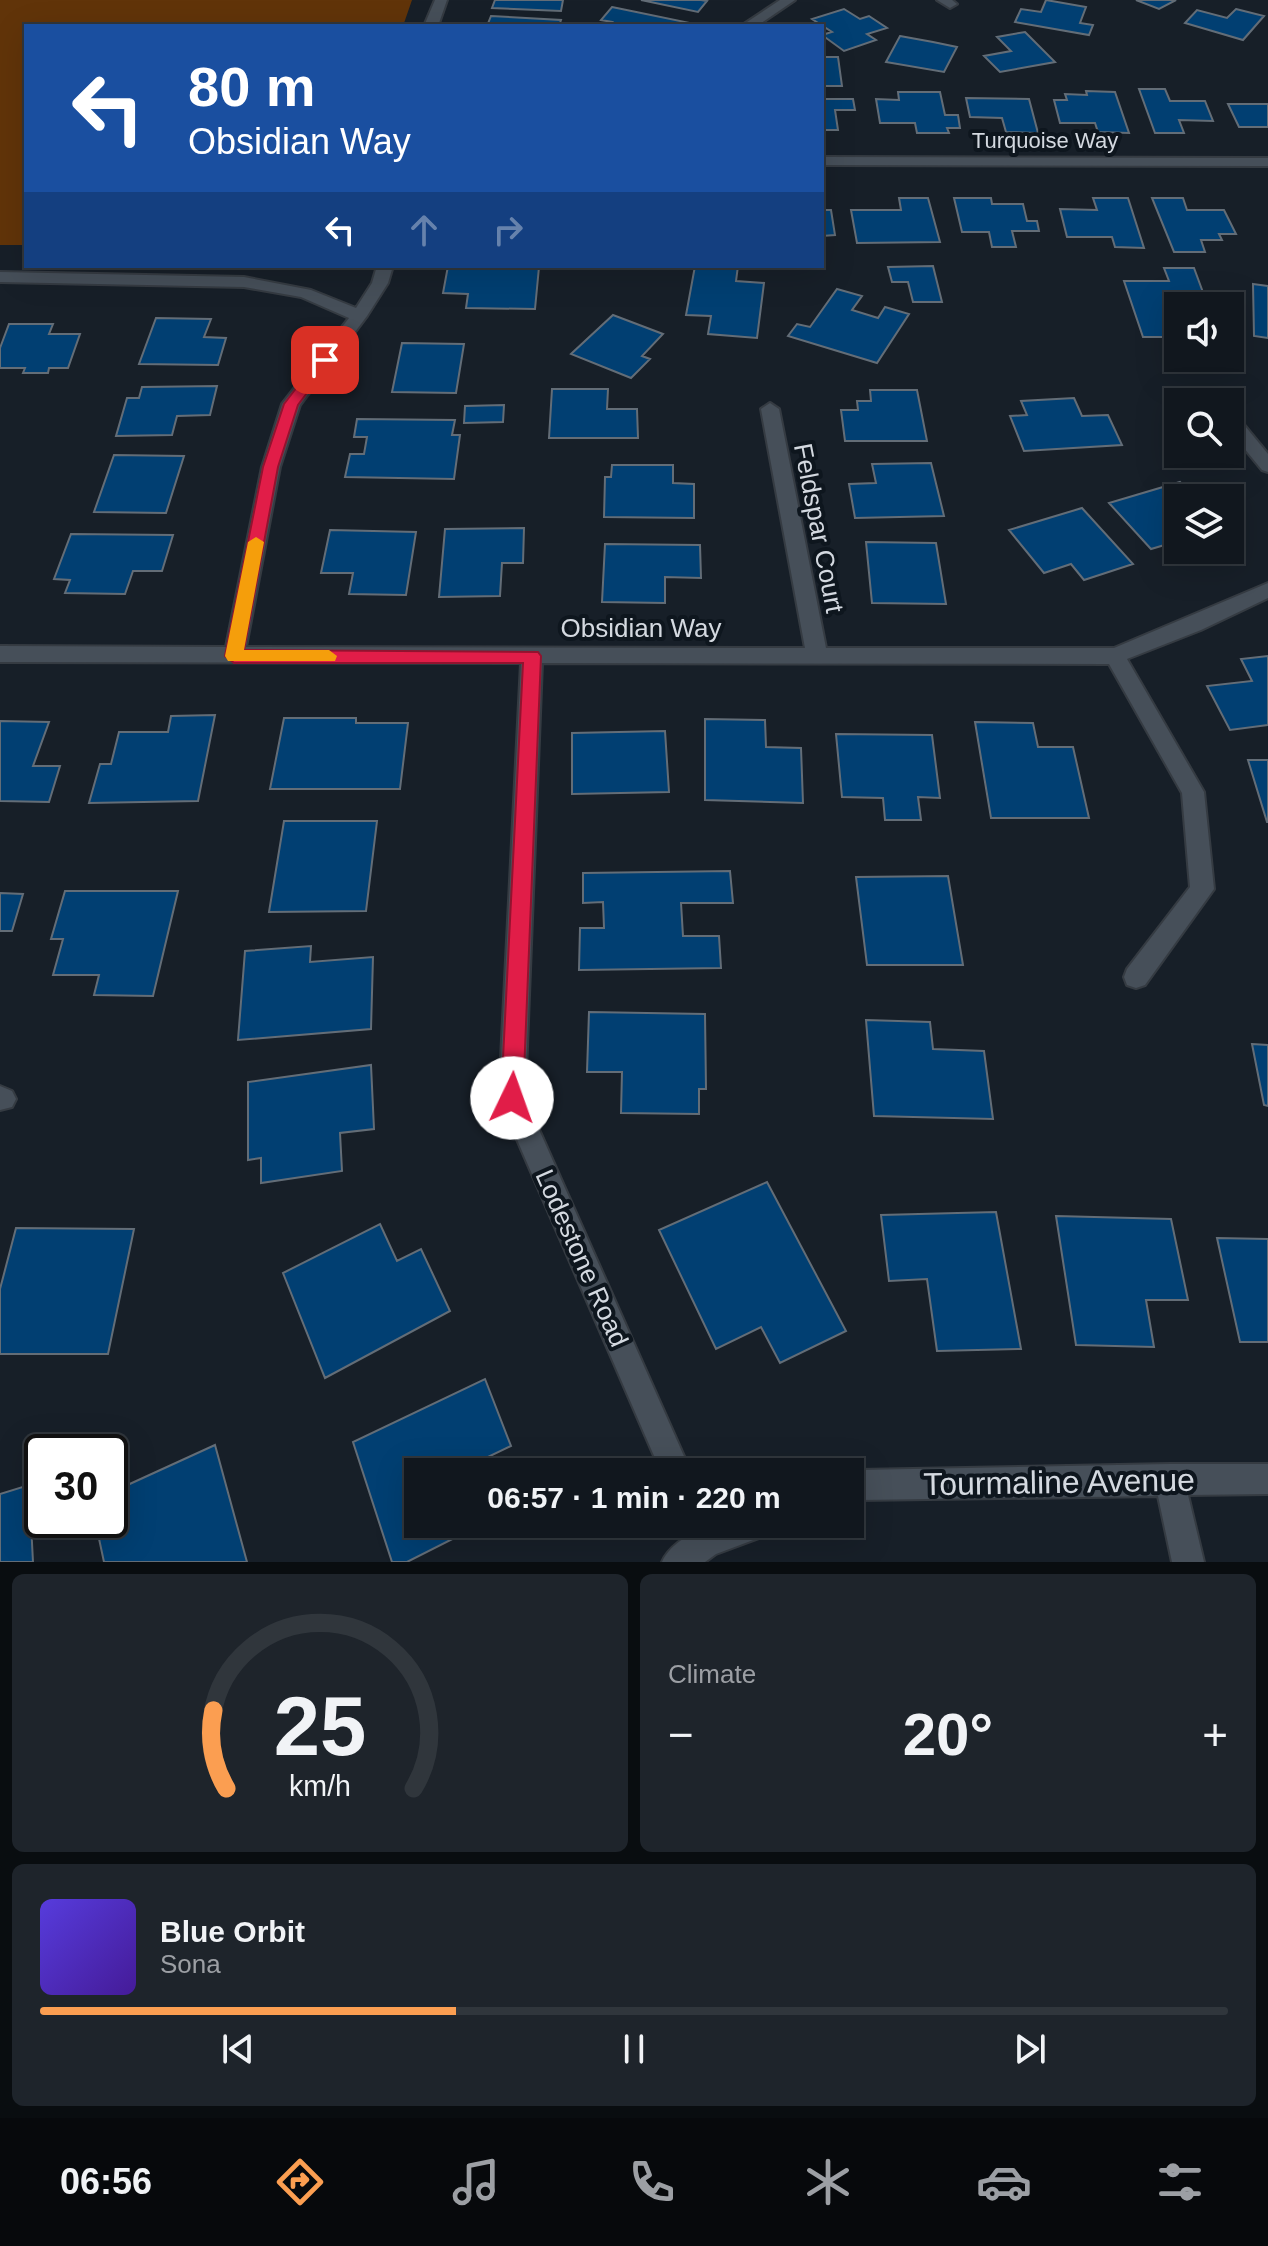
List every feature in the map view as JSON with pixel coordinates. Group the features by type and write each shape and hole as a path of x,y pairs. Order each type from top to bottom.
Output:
{"street":[{"path":"432,24 441,0"},
{"path":"751,24 789,0"},
{"name":"Turquoise Way","path":"824,161 1268,162"},
{"path":"234,656 271,467 291,404 359,316 380,283 384,268"},
{"path":"0,277 244,282 305,293 359,316"},
{"name":"Feldspar Court","path":"770,409 817,656"},
{"path":"1244,436 1268,466"},
{"name":"Obsidian Way","path":"0,654 1115,656 1194,625 1268,590"},
{"name":"Lodestone Road","path":"532,656 512,1098 670,1458"},
{"path":"1115,656 1193,792 1202,889 1136,977"},
{"path":"1169,1479 1188,1562"},
{"name":"Tourmaline Avenue","path":"864,1485 1268,1479"},
{"path":"678,1562 699,1538"}],"shaded area":[{"path":"0,0 412,0 404,24 24,24 24,245 0,245"}],"building":[{"path":"495,0 563,0 561,11 492,8"},
{"path":"641,0 701,0 707,1 698,12"},
{"path":"1046,0 1086,7 1080,23 1093,25 1089,35 1015,22 1021,9 1041,12"},
{"path":"1136,0 1176,0 1159,9"},
{"path":"612,7 690,23 610,24 612,22 601,20"},
{"path":"844,9 860,19 869,16 887,28 867,34 876,40 844,51 824,36 832,32 824,24 812,19"},
{"path":"1236,9 1264,16 1243,40 1185,23 1197,10 1227,18"},
{"path":"491,16 561,20 560,24 488,24"},
{"path":"1025,32 1055,62 1000,72 984,56 1011,51 997,37"},
{"path":"900,36 957,47 944,72 886,62"},
{"path":"824,57 838,57 842,86 824,86"},
{"path":"1139,89 1165,89 1170,101 1205,101 1213,121 1179,120 1184,133 1155,133"},
{"path":"1086,91 1115,92 1129,133 1098,132 1095,123 1060,123 1054,100 1067,100 1065,94 1087,95"},
{"path":"898,92 940,92 945,115 958,115 960,128 947,128 949,133 917,133 915,123 880,123 876,99 899,100"},
{"path":"966,98 1029,99 1038,133 1006,132 1002,118 970,117"},
{"path":"824,99 853,99 855,110 835,110 838,130 824,130"},
{"path":"1228,104 1268,104 1268,127 1239,127"},
{"path":"899,198 928,198 940,242 857,243 851,210 901,210"},
{"path":"954,198 991,198 992,204 1023,204 1027,221 1037,221 1039,231 1012,231 1016,247 992,247 989,232 962,232"},
{"path":"1093,198 1128,198 1144,248 1115,247 1112,237 1067,237 1060,209 1097,210"},
{"path":"1152,198 1183,198 1187,210 1224,210 1236,234 1219,234 1222,240 1201,240 1205,252 1174,252"},
{"path":"824,210 831,210 835,235 824,236"},
{"path":"933,266 942,302 913,302 908,282 892,282 888,267"},
{"path":"448,268 539,268 535,309 466,308 468,294 443,293"},
{"path":"695,268 738,268 736,281 764,283 757,338 708,334 711,316 686,315"},
{"path":"1164,268 1194,268 1203,292 1164,292 1164,337 1143,337 1124,281 1169,281"},
{"path":"1253,284 1268,286 1268,338 1254,336"},
{"path":"837,289 862,296 852,310 878,318 885,307 909,314 877,363 788,336 797,324 810,327"},
{"path":"613,315 663,334 642,356 650,359 631,378 571,354"},
{"path":"156,318 211,319 204,337 226,338 218,365 139,364"},
{"path":"9,324 53,324 49,334 80,334 68,368 49,368 48,373 23,373 25,368 0,368 0,348"},
{"path":"402,343 464,344 456,393 392,392"},
{"path":"217,386 210,415 177,416 172,435 116,436 127,398 139,398 142,387"},
{"path":"552,389 608,389 607,409 637,409 638,438 549,438"},
{"path":"870,390 917,390 927,441 845,441 841,410 858,410 857,401 871,401"},
{"path":"1074,398 1082,416 1108,415 1122,445 1024,451 1010,416 1027,415 1021,401"},
{"path":"504,405 503,422 464,423 465,406"},
{"path":"357,419 455,420 452,435 460,435 454,479 345,477 350,454 364,454 367,437 354,437"},
{"path":"114,455 184,456 166,513 94,512"},
{"path":"931,463 944,516 855,518 849,484 876,483 872,464"},
{"path":"612,465 673,465 673,483 694,484 694,518 604,517 605,477 611,477"},
{"path":"1164,487 1164,545 1151,549 1109,503"},
{"path":"1082,508 1133,564 1084,580 1071,564 1044,573 1009,530"},
{"path":"524,528 523,563 502,563 500,596 439,597 445,529"},
{"path":"330,530 416,532 406,595 349,594 353,573 321,573"},
{"path":"71,534 173,535 162,571 133,571 125,594 65,593 70,580 54,579"},
{"path":"866,542 936,543 946,604 872,603"},
{"path":"605,544 700,545 701,578 665,577 665,603 602,602"},
{"path":"1268,656 1268,725 1230,730 1207,686 1252,681 1241,659"},
{"path":"215,715 198,801 89,803 100,764 111,764 119,732 168,732 171,716"},
{"path":"284,718 356,718 356,723 408,723 400,789 270,789"},
{"path":"705,719 765,720 766,747 801,748 803,803 705,800"},
{"path":"0,721 49,722 33,766 60,766 49,802 0,801"},
{"path":"975,722 1033,723 1038,747 1073,747 1089,818 991,818"},
{"path":"665,731 669,792 572,794 572,733"},
{"path":"836,734 932,735 940,798 918,797 921,820 885,820 883,798 842,797"},
{"path":"1248,760 1268,760 1268,822 1267,822"},
{"path":"284,821 377,821 366,911 269,912"},
{"path":"730,871 733,903 681,903 683,936 719,936 721,968 579,970 580,928 604,928 603,902 583,903 583,873"},
{"path":"948,876 963,965 867,965 856,877"},
{"path":"65,891 178,891 153,996 94,995 99,975 53,975 63,939 51,939"},
{"path":"0,893 23,894 12,931 0,931"},
{"path":"311,946 310,962 373,957 371,1029 238,1040 245,951"},
{"path":"589,1012 705,1014 706,1089 699,1089 699,1114 621,1113 622,1072 587,1072"},
{"path":"866,1020 930,1022 933,1049 984,1051 993,1119 874,1116"},
{"path":"1252,1044 1268,1045 1268,1106 1264,1105"},
{"path":"371,1065 374,1129 340,1133 342,1171 261,1183 261,1158 248,1160 248,1082"},
{"path":"767,1182 846,1331 780,1363 761,1327 716,1349 659,1230"},
{"path":"996,1212 1021,1349 937,1351 927,1279 889,1281 881,1215"},
{"path":"1056,1216 1171,1219 1188,1300 1146,1300 1154,1347 1076,1345"},
{"path":"380,1224 397,1261 421,1249 450,1311 325,1378 283,1273"},
{"path":"16,1228 134,1229 108,1354 0,1354 0,1289"},
{"path":"1217,1238 1268,1239 1268,1342 1240,1342"},
{"path":"485,1379 511,1446 486,1458 404,1458 404,1538 454,1538 407,1562 392,1562 353,1442"},
{"path":"215,1445 247,1562 104,1562 99,1538 128,1538 128,1485"},
{"path":"24,1487 24,1538 32,1538 33,1562 0,1562 0,1494"}],"slow traffic":[{"path":"256,542 234,656 329,656"}],"route":[{"path":"325,360 291,404 271,467 234,656 532,656 512,1098"}]}
